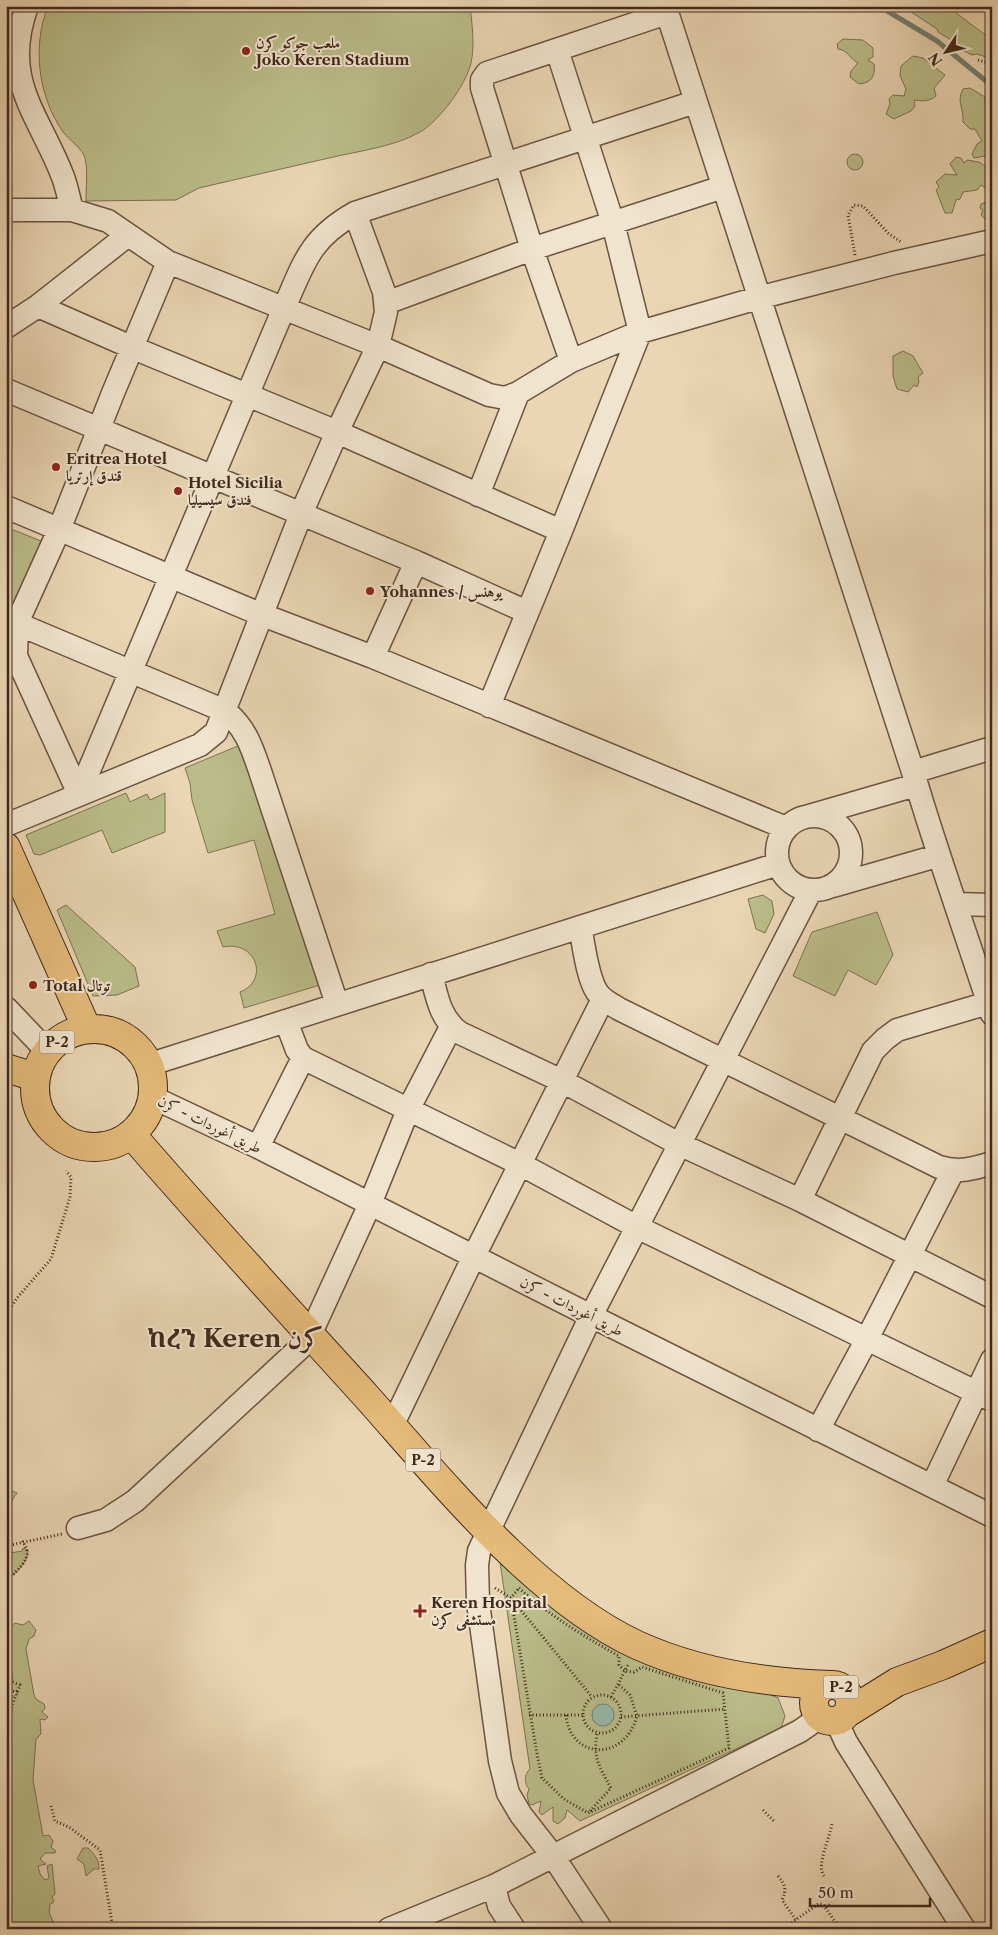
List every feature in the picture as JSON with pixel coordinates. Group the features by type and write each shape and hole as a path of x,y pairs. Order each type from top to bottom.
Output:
{"main road":[{"name":"P-2","path":"6,846 87,1029"},
{"name":"P-2","path":"87,1029 100,1029 124,1037 142,1054 148,1065 152,1080 152,1097 148,1111 141,1124 131,1134 105,1146 91,1147 64,1139 52,1130 40,1112 34,1091 35,1077 47,1051 58,1040 72,1032 87,1029"},
{"path":"6,1068 35,1077"},
{"name":"P-2","path":"131,1134 392,1426 488,1530 530,1571 587,1615 636,1644 686,1664 734,1676 784,1684 833,1685 897,1682"},
{"name":"P-2","path":"831,1716 897,1682 943,1665 992,1643"},
{"name":"P-2","path":"784,1684 831,1716"},
{"name":"P-2","path":"831,1716 849,1695 841,1687 833,1685"}],"street":[{"path":"27,6 18,26 15,69 24,103 63,176 72,210"},
{"path":"571,361 505,165 482,88 482,80 487,73 557,50 666,10 915,779 937,856 956,904 990,1009 897,1030 885,1039 873,1052 800,1200"},
{"path":"489,706 640,332 613,223 557,50"},
{"path":"79,794 212,476 284,308 314,244 326,231 355,213 695,102"},
{"path":"386,302 532,249 723,187"},
{"path":"6,210 72,210 108,222 168,262 378,346 489,395 505,398 518,393 571,361 640,332 758,298 925,256 990,248"},
{"path":"6,824 200,745 216,732 260,614 301,514 378,346 385,324 386,302 355,213"},
{"path":"6,327 38,306 128,235"},
{"path":"79,794 11,658 12,621 59,530 131,347 168,262"},
{"path":"38,306 131,347 337,432 561,531"},
{"path":"6,390 416,562 527,612"},
{"path":"478,495 518,393"},
{"path":"6,507 260,614 374,656 489,706 786,828"},
{"path":"374,656 416,562"},
{"path":"12,621 225,712 239,722 248,737 337,1004"},
{"path":"937,856 820,889 790,882 778,864 777,851 780,839 786,828 795,821 915,779 992,748"},
{"path":"601,1929 553,1856 521,1815 508,1793 500,1761 478,1603 477,1565 479,1551 591,1316 722,1060 820,889 840,880 849,865 850,847 847,836 839,826 830,820 818,816 806,817"},
{"path":"148,1065 778,864"},
{"path":"956,904 992,905"},
{"path":"580,927 592,981 603,999 939,1167 953,1171 968,1171 992,1163"},
{"path":"431,974 439,1005 451,1027 562,1081 679,1144 800,1200 992,1296"},
{"path":"392,1426 474,1256 603,999"},
{"path":"6,1008 47,1051"},
{"path":"286,1021 297,1050 304,1058 520,1164 637,1227 983,1397"},
{"path":"78,1528 106,1520 135,1501 300,1348 310,1335 370,1204 408,1110 451,1027"},
{"path":"258,1147 304,1058"},
{"name":"طريق أغوردات - كرن","path":"152,1097 258,1147 992,1516"},
{"path":"818,1430 953,1171"},
{"path":"932,1486 983,1397 992,1360"},
{"path":"388,1929 494,1886 831,1716 964,1929"},
{"path":"494,1886 499,1906 514,1929"}],"path":[{"path":"978,60 992,64"},
{"path":"844,276 852,267 855,254 848,215 854,205 858,204 872,214 888,233 925,256"},
{"path":"6,1314 51,1258 70,1197 70,1177 66,1171"},
{"path":"6,1546 54,1536 78,1528"},
{"path":"6,1582 28,1556 28,1550 22,1542"},
{"path":"519,1588 536,1604 583,1636 619,1656 619,1665 625,1671 634,1672 642,1667 680,1681 723,1693 730,1748 588,1813 564,1799 542,1778 529,1715 511,1598 519,1588"},
{"path":"511,1598 592,1698"},
{"path":"611,1697 629,1664"},
{"path":"6,1680 20,1685 12,1705 6,1747"},
{"path":"566,1715 570,1730 577,1740 594,1750 609,1749 620,1745 628,1737 637,1716 630,1695 618,1684"},
{"path":"6,1693 18,1691"},
{"path":"601,1695 611,1697 621,1708 618,1726 613,1731 607,1733 597,1733 589,1729 583,1715 585,1704 592,1698 601,1695"},
{"path":"621,1717 725,1709"},
{"path":"529,1715 583,1715"},
{"path":"588,1813 611,1788 596,1762 594,1750 597,1733"},
{"path":"51,1806 55,1822 69,1827 100,1850 113,1929"},
{"path":"763,1810 774,1821"},
{"path":"824,1876 821,1863 828,1844 832,1823"},
{"path":"778,1876 785,1886 786,1892 782,1900 796,1920"},
{"path":"826,1907 832,1903"},
{"path":"783,1929 818,1904 823,1904 826,1907 840,1929"}],"green space":[{"path":"48,6 470,6 473,49 471,63 464,82 451,102 427,127 410,137 376,148 199,188 176,200 86,201 87,174 84,155 63,132 48,103 43,87 39,54 40,37"},
{"path":"902,6 947,6 992,40 992,59 977,54 972,55 954,46 950,39 938,32 937,29"},
{"path":"843,39 863,40 873,48 873,57 868,60 874,64 874,72 872,78 867,82 859,84 850,77 851,71 858,63 844,51 838,49 837,44"},
{"path":"913,56 923,58 945,75 934,88 936,96 923,101 914,100 915,106 911,111 894,119 886,114 890,104 889,99 893,95 904,96 906,89 900,76 901,66"},
{"path":"970,88 985,97 985,102 990,102 992,108 992,155 974,158 972,154 977,144 982,141 975,129 970,129 963,122 960,101 963,89"},
{"path":"852,154 858,154 863,159 861,168 852,170 847,165 847,159"},
{"path":"956,157 961,158 964,163 967,160 979,162 988,168 987,172 992,171 992,187 987,189 981,185 977,190 963,192 960,199 956,200 952,213 945,213 936,190 939,187 936,182 945,174 957,175 950,164"},
{"path":"986,202 989,206 992,205 992,217 985,219 981,215 983,210 980,208 981,204"},
{"path":"903,351 913,356 923,373 918,377 917,387 914,385 908,392 897,389 893,376 893,356"},
{"path":"6,527 46,543 24,597 7,604"},
{"path":"245,743 320,985 244,1008 240,992 255,979 257,971 255,962 244,949 234,946 223,947 217,931 275,914 254,840 208,853 192,800 190,783 185,768"},
{"path":"126,793 130,802 147,794 150,800 165,793 165,832 112,853 102,830 40,855 34,854 26,835"},
{"path":"763,895 772,901 774,914 765,933 756,929 748,899"},
{"path":"66,905 135,967 139,986 117,995 93,996 57,910"},
{"path":"877,912 893,955 876,985 848,970 835,996 793,976 812,932"},
{"path":"12,1491 17,1493 10,1505 10,1518 6,1525 6,1494"},
{"path":"23,1548 28,1550 27,1558 23,1564 12,1576 10,1573 6,1573 6,1549 10,1553 22,1551"},
{"path":"500,1562 539,1596 778,1698 785,1716 781,1728 580,1821 567,1810 565,1818 558,1824 553,1821 553,1807 542,1815 539,1812 541,1801 532,1805 529,1804 527,1795 529,1789 525,1779 530,1769"},
{"path":"29,1621 36,1630 34,1636 29,1639 26,1649 34,1695 36,1699 44,1704 45,1708 42,1712 48,1717 45,1720 40,1719 41,1734 36,1739 33,1780 43,1836 49,1835 53,1841 51,1847 56,1851 55,1853 45,1853 40,1859 46,1864 38,1866 40,1874 45,1880 49,1878 47,1866 52,1864 55,1894 52,1897 54,1902 50,1904 49,1912 56,1929 6,1929 6,1699 16,1695 18,1692 6,1688 6,1680 13,1682 12,1673 6,1668 7,1646 11,1644 9,1628 15,1623 23,1625"},
{"path":"83,1848 88,1848 93,1853 99,1866 99,1869 94,1869 86,1876 84,1864 77,1859"}],"shaded area":[{"path":"603,1704 611,1707 614,1715 611,1723 603,1726 595,1723 592,1715 595,1707"}],"waterway":[{"path":"879,6 937,41 992,86"}],"place":[{"name":"ملعب جوكو كرن Joko Keren Stadium","path":"246,51"},
{"name":"Eritrea Hotel قندق إرتريا","path":"56,467"},
{"name":"Hotel Sicilia فندق سيسيليا","path":"178,491"},
{"name":"Yohannes / يوهنس","path":"370,591"},
{"name":"Total توتال","path":"33,985"},
{"name":"Keren Hospital مستشفى كرن","path":"420,1611"}],"district":[{"name":"ከረን Keren كرن","path":"235,1338"}]}
